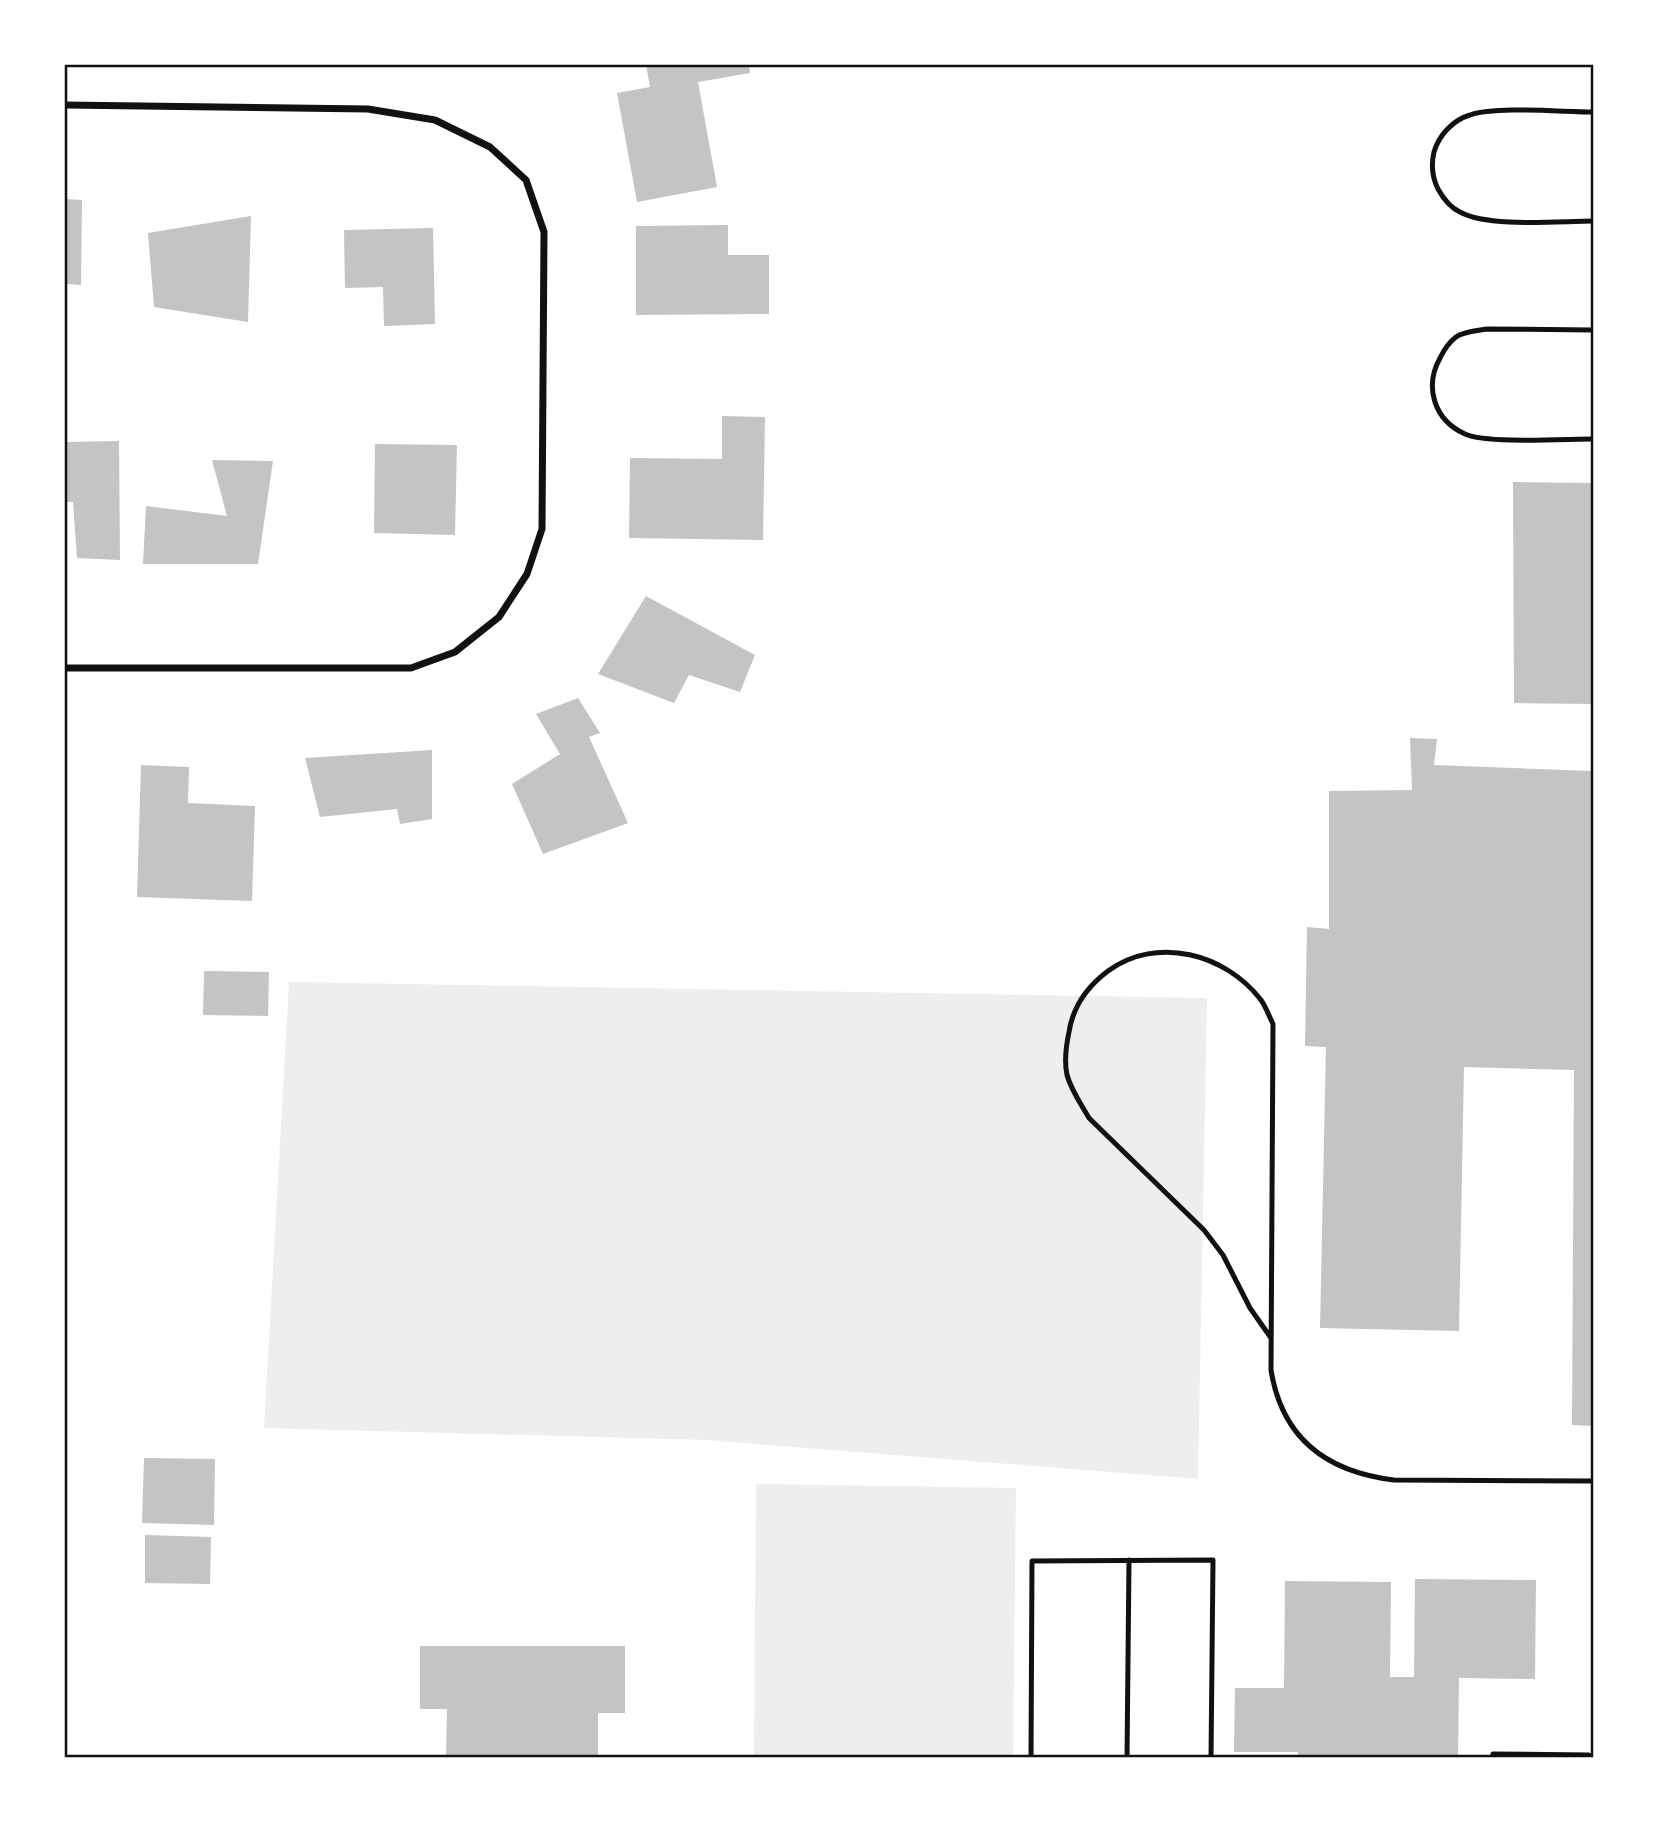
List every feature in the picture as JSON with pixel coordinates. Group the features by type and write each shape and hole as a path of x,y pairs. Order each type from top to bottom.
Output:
{"street":[{"path":"65,105 368,109 435,120 490,147 526,180 544,232 542,529 527,574 499,617 455,652 411,668 65,668"}],"lane":[{"path":"1593,112 1496,111 1466,116 1447,129 1435,152 1433,164 1433,177 1440,192 1458,212 1473,218 1492,221 1593,221"},
{"path":"1593,331 1471,331 1456,337 1445,348 1431,380 1435,404 1442,416 1451,426 1475,438 1593,439"},
{"path":"1271,1338 1250,1308 1238,1280 1204,1230 1089,1118 1067,1074 1066,1048 1070,1022 1081,998 1098,979 1117,965 1140,955 1167,951 1191,954 1220,965 1244,982 1262,1001 1273,1024 1271,1370 1280,1406 1309,1446 1354,1473 1394,1480 1593,1481"},
{"path":"1128,1758 1129,1560"},
{"path":"1031,1758 1032,1561 1213,1560 1211,1758"},
{"path":"1493,1758 1493,1754 1589,1755 1589,1758"}],"shaded area":[{"path":"289,982 1207,998 1198,1479 706,1440 264,1428"},
{"path":"756,1484 1016,1488 1013,1758 754,1758"}],"building":[{"path":"646,65 749,65 750,73 698,82 717,187 637,202 617,93 650,87"},
{"path":"65,199 82,200 81,285 65,284"},
{"path":"251,216 248,322 154,307 148,233"},
{"path":"728,225 728,255 769,255 769,314 636,315 636,226"},
{"path":"433,228 435,324 384,326 383,287 345,288 344,230"},
{"path":"722,416 765,417 763,540 629,538 630,458 722,459"},
{"path":"119,441 120,560 77,558 73,502 65,502 65,442"},
{"path":"375,444 457,445 455,535 374,533"},
{"path":"212,460 273,461 258,564 143,564 146,506 227,516"},
{"path":"1513,482 1593,483 1593,704 1514,703"},
{"path":"646,596 755,655 740,692 689,675 674,703 598,674"},
{"path":"578,698 600,733 589,737 628,823 543,854 512,784 560,754 536,714"},
{"path":"1410,738 1437,739 1434,765 1593,771 1593,1426 1572,1425 1574,1070 1464,1067 1459,1331 1320,1328 1326,1047 1305,1046 1307,927 1329,929 1329,791 1412,790"},
{"path":"432,750 432,819 400,824 397,809 320,817 305,758"},
{"path":"141,765 189,767 188,803 255,806 252,901 137,897"},
{"path":"204,971 269,972 268,1016 203,1015"},
{"path":"144,1458 215,1459 214,1525 142,1523"},
{"path":"145,1535 211,1537 210,1584 145,1583"},
{"path":"1415,1579 1536,1580 1535,1679 1459,1678 1458,1758 1298,1758 1298,1752 1234,1752 1235,1688 1284,1688 1285,1581 1391,1582 1390,1677 1414,1677"},
{"path":"420,1646 625,1646 625,1713 598,1713 598,1758 446,1758 447,1709 420,1709"}]}
